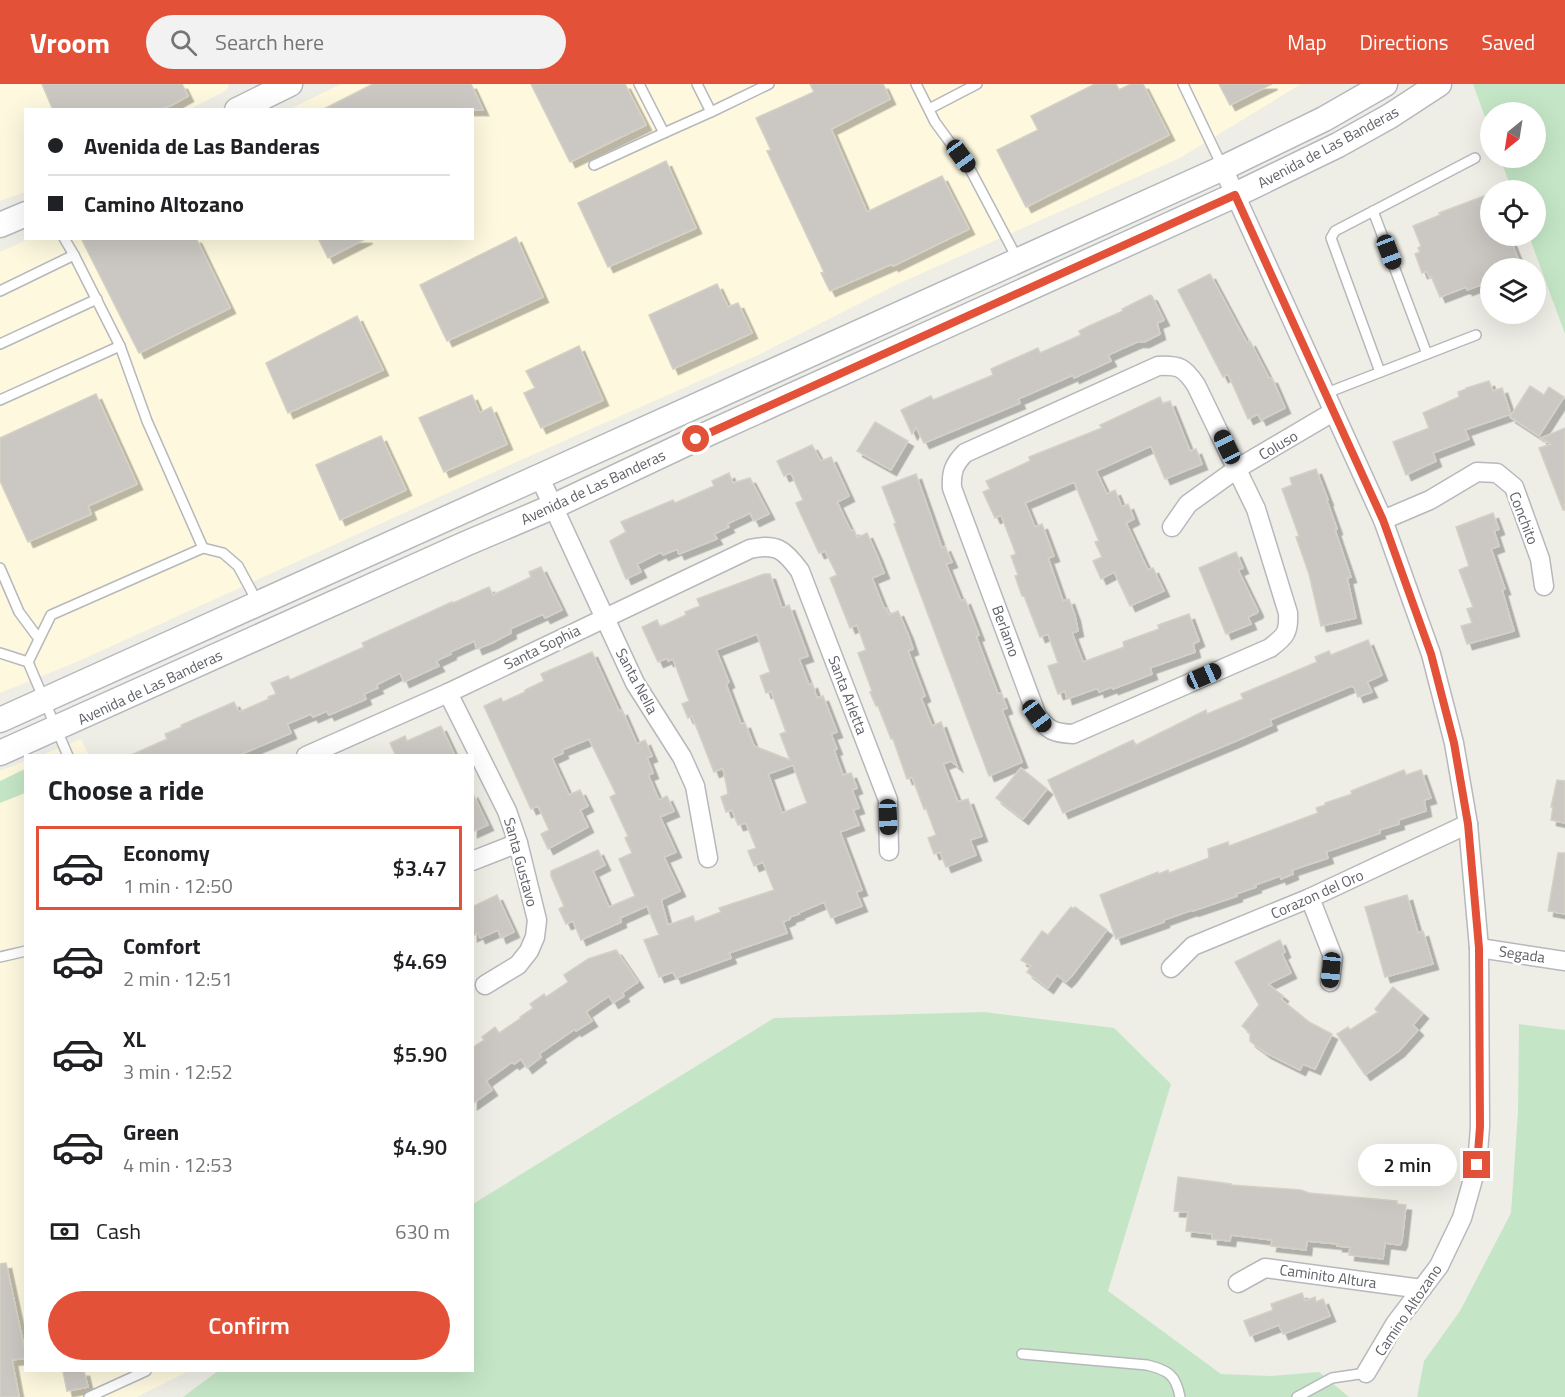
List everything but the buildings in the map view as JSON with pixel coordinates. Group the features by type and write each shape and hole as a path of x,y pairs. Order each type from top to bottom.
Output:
{"main road":[{"name":"Avenida de Las Banderas","path":"0,720 1223,168 1324,119 1385,84"},
{"name":"Avenida de Las Banderas","path":"0,753 552,507 696,439 1235,195 1338,146 1439,84"},
{"path":"241,108 278,87"},
{"path":"0,225 24,215"},
{"path":"57,729 66,713 80,702 234,629 248,620 259,605"},
{"path":"0,743 25,729 45,701"}],"street":[{"name":"Camino Altozano","path":"1223,168 1383,520 1431,654 1454,743 1468,824 1479,948 1480,1127 1477,1165 1462,1218 1439,1266 1395,1324 1366,1373"},
{"name":"Berlamo","path":"1158,366 1174,366 1186,371 1196,385 1238,468 1256,509 1288,613 1288,627 1282,639 1270,648 1073,734 1047,729 1037,716 952,488 951,474 957,462 965,453 1158,366"},
{"name":"Coluso","path":"1172,527 1188,504 1238,468 1333,412"},
{"name":"Conchito","path":"1383,520 1430,500 1478,472 1497,473 1514,487 1540,559 1544,586"},
{"name":"Santa Nella","path":"540,478 635,683 682,757 695,786 708,858"},
{"name":"Santa Sophia","path":"311,754 448,693 750,549 766,546 780,549"},
{"name":"Santa Arletta","path":"780,549 789,555 800,571 888,800 889,851"},
{"name":"Santa Gustavo","path":"448,693 507,811 518,843 537,920 530,951 519,965 485,985"},
{"name":"Corazon del Oro","path":"1171,968 1194,946 1310,898 1468,824"},
{"path":"474,860 518,843"},
{"path":"1310,898 1333,957 1330,982"},
{"name":"Segada","path":"1479,948 1565,961"},
{"name":"Caminito Altura","path":"1238,1283 1265,1268 1422,1289"}],"lane":[{"path":"639,84 664,132"},
{"path":"697,84 711,112"},
{"path":"594,165 768,84"},
{"path":"916,84 936,122 971,171 1018,261"},
{"path":"929,109 976,84"},
{"name":"Camino Altozano","path":"1183,84 1223,168"},
{"path":"1380,372 1331,238 1335,231 1475,158"},
{"path":"1373,211 1427,354"},
{"path":"65,240 120,346 147,421 203,548"},
{"path":"0,291 74,255"},
{"path":"0,344 97,299"},
{"path":"1324,394 1476,335"},
{"path":"0,400 120,346"},
{"path":"28,662 51,615 203,548 223,552 238,566 259,605"},
{"path":"0,568 19,612 39,639"},
{"path":"0,653 28,662 67,754"},
{"path":"0,957 24,951"},
{"path":"1022,1354 1161,1368 1177,1384 1179,1397"},
{"path":"89,1397 144,1372"},
{"path":"1297,1397 1332,1378 1366,1373"}],"shaded area":[{"path":"0,84 229,84 227,90 192,108 24,108 24,192 0,201"},
{"path":"341,84 1301,84 1180,158 900,283 758,355 79,661 0,693 0,252 27,240 474,240 474,108 292,108"},
{"path":"81,739 88,754 44,754"},
{"path":"24,761 24,1372 187,1372 137,1397 0,1397 0,771"}],"green space":[{"path":"1473,84 1565,84 1565,334 1546,282 1546,258 1537,258 1533,246 1546,246 1546,180 1508,180 1504,168 1546,168 1546,102 1480,103"},
{"path":"24,769 24,793 0,803 0,781"},
{"path":"984,1012 1114,1028 1171,1084 1108,1291 1221,1374 1271,1376 1319,1372 1349,1397 183,1397 217,1372 474,1372 474,1203 774,1018"},
{"path":"1519,1024 1565,1030 1565,1397 1417,1397 1424,1361 1460,1311 1511,1213 1518,1112"}],"route":[{"path":"696,439 1235,195 1383,520 1431,654 1454,743 1468,824 1479,948 1480,1127 1477,1165"}]}
